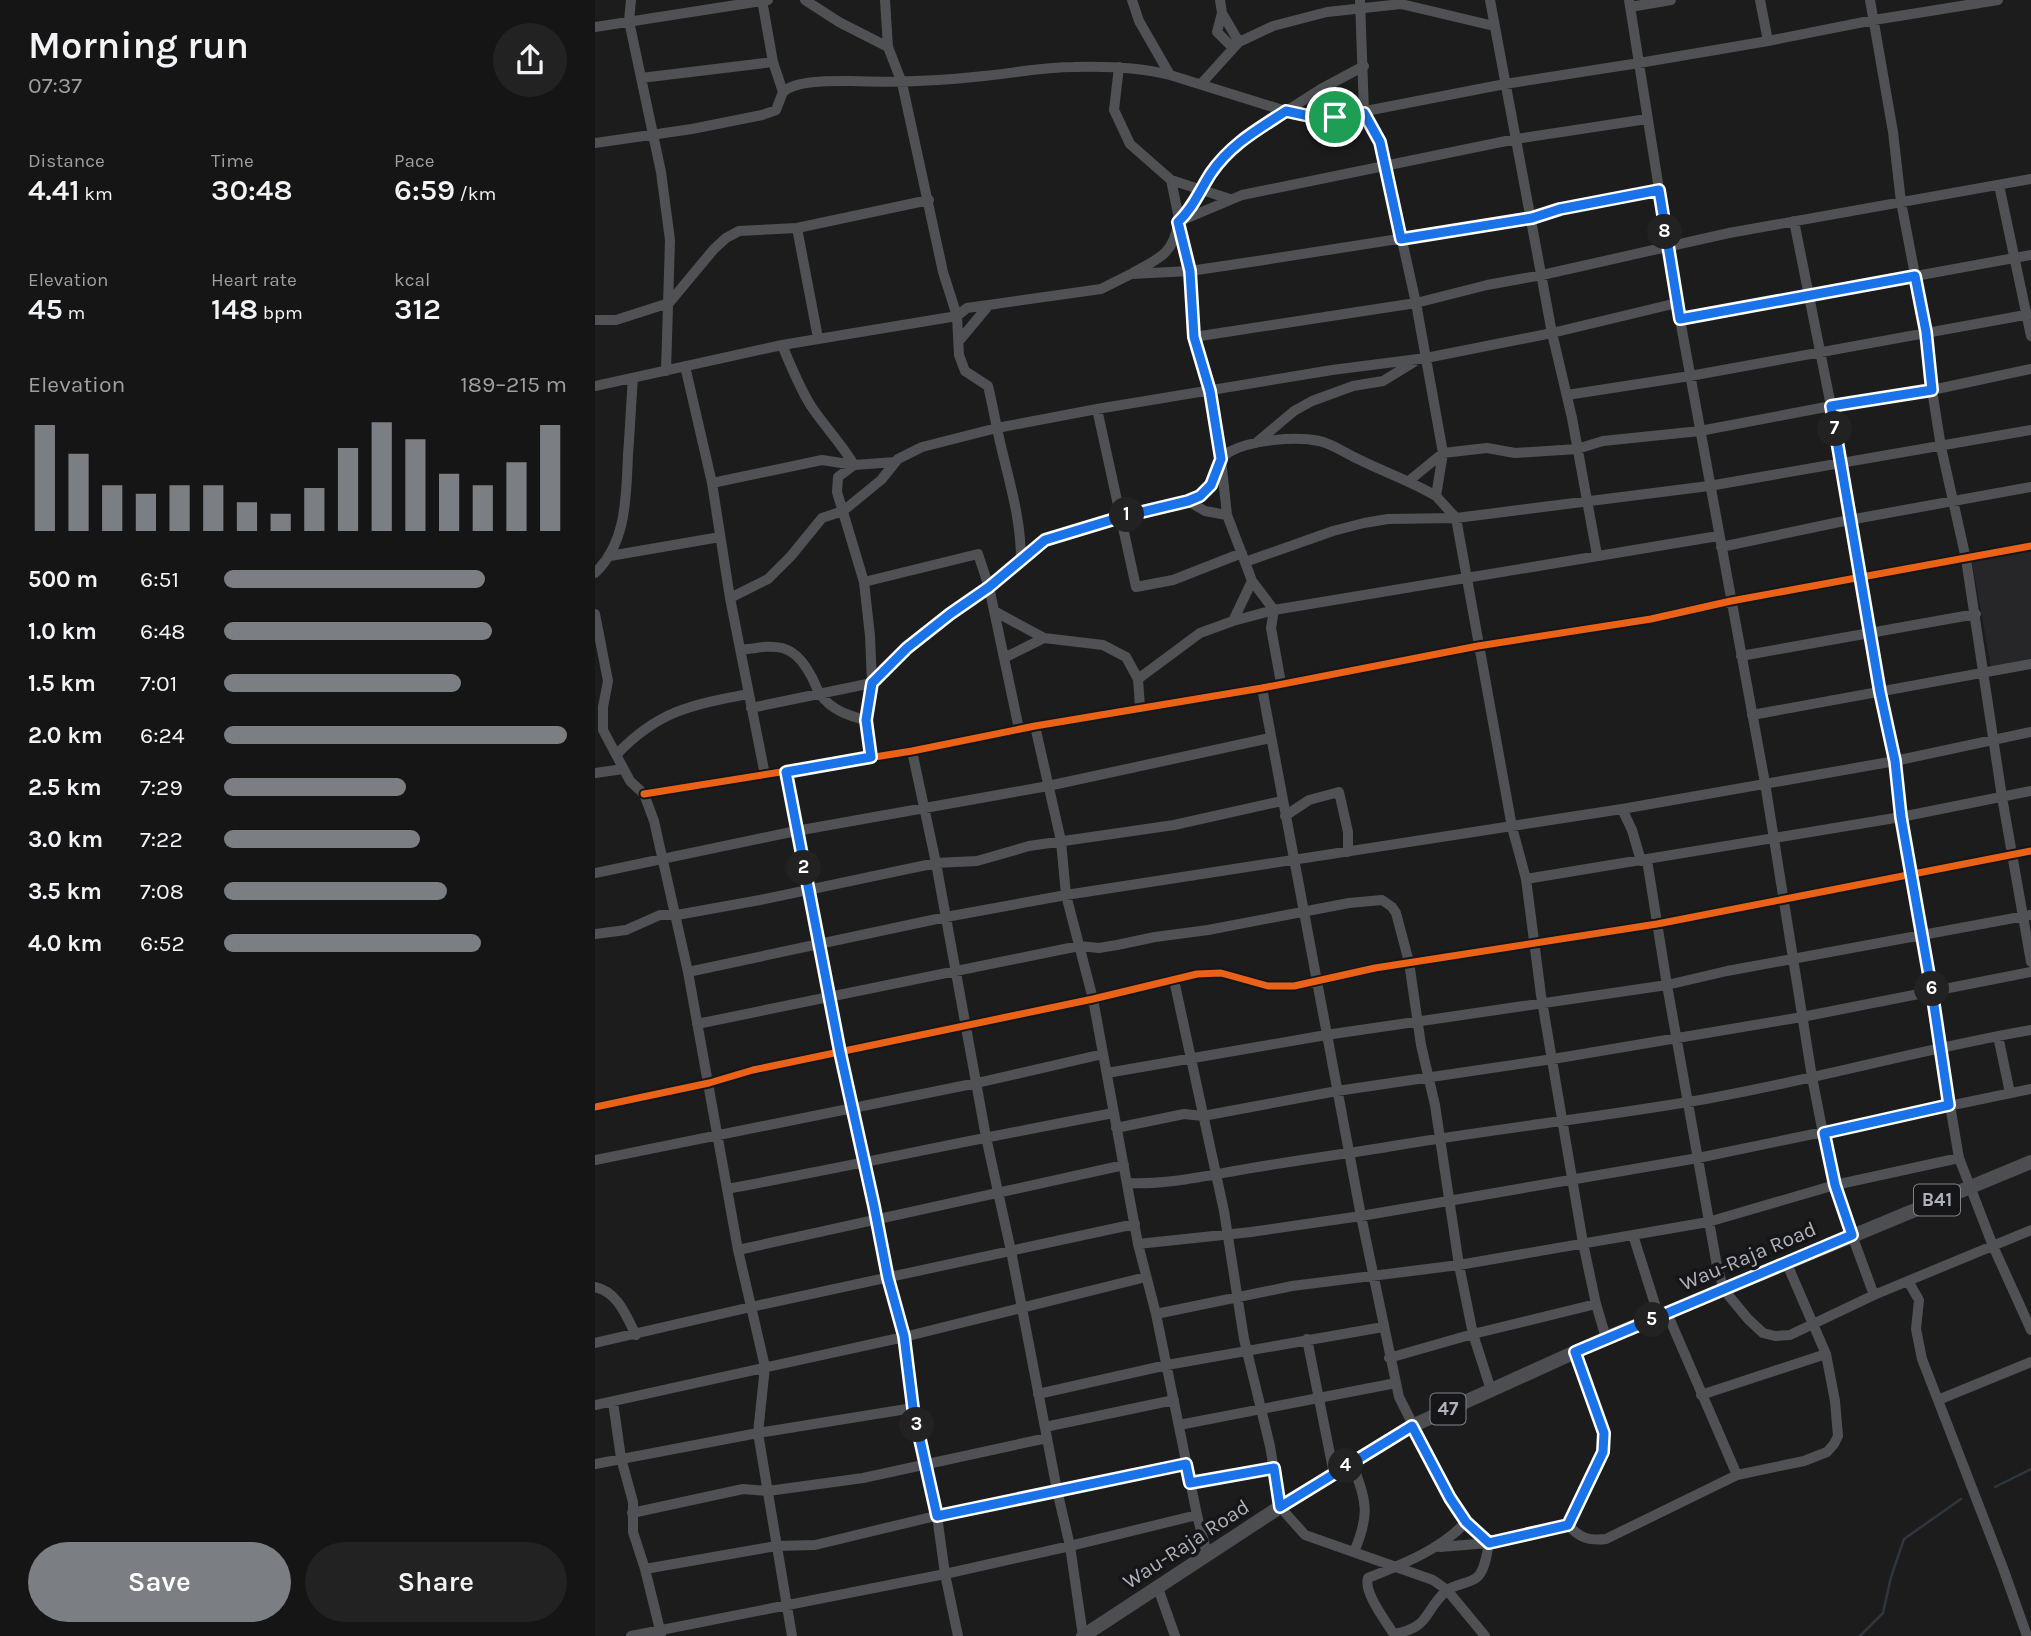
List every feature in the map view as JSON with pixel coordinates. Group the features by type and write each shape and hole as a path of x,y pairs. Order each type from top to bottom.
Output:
{"main road":[{"name":"B41","path":"1847,1237 2031,1162"},
{"name":"Wau-Raja Road","path":"1083,1636 1280,1507 1412,1426 1607,1338 1847,1237"}],"street":[{"path":"631,0 629,21 661,172 670,240 666,371"},
{"path":"595,27 764,0 773,62 783,92"},
{"path":"805,0 839,22 888,47"},
{"path":"885,0 888,47 902,83 943,272 957,316 959,355 965,371 988,386 1016,500 1021,534 1021,560"},
{"path":"1132,0 1139,21 1170,75"},
{"path":"1220,0 1222,13 1217,32 1235,44"},
{"path":"1490,0 1552,333 1567,395 1597,555"},
{"path":"1671,0 1629,4 1677,303 1765,783 1812,1077 1847,1237 1874,1295"},
{"path":"1760,0 1767,41"},
{"path":"1870,0 1893,132 1901,202 1926,332 1941,447 1976,614 2002,797 2027,916 2031,962"},
{"path":"595,143 653,136 762,116 776,110 783,92 789,88 825,80 902,83 986,76 1039,68 1119,67 1170,75 1314,117 1364,113 1505,83 1639,63 1998,0"},
{"path":"1201,84 1214,73 1235,44 1273,26 1361,4 1401,5 1494,26"},
{"path":"1361,4 1364,113 1380,142 1416,303 1422,359 1443,453 1436,496"},
{"path":"641,78 773,62"},
{"path":"595,386 818,338 957,316 967,308 1101,289 1153,262 1170,248 1177,236 1178,222 1191,210 1201,190 1239,141 1364,66"},
{"path":"1119,67 1114,110 1130,144 1171,180 1230,199"},
{"path":"1178,222 1230,199 1516,139 1647,118"},
{"path":"1171,180 1190,271 1194,337 1210,391 1227,515 1252,581 1274,610 1271,628 1281,683"},
{"path":"1194,337 1416,303 1486,285 1794,220 2031,180"},
{"path":"1999,185 2013,258 2029,314 2031,336"},
{"path":"1131,274 1190,271 1401,239 1532,218 1560,209 1659,190"},
{"path":"595,320 616,320 669,303 726,237 739,231 797,229 929,201"},
{"path":"1794,220 1831,406 1880,692 1895,761 1901,817 1959,1158 1993,1246 2031,1331"},
{"path":"797,229 818,338"},
{"path":"1680,319 2031,255"},
{"path":"730,598 768,579 779,570 822,519 843,511 881,480 895,462 916,450 997,428 1097,409 1332,370 1422,359 1552,333 1677,303"},
{"path":"959,341 989,305"},
{"path":"1567,395 1690,376 2029,314"},
{"path":"782,345 800,388 854,465"},
{"path":"1254,444 1294,411 1312,401 1353,386 1383,381 1422,359"},
{"path":"685,366 712,483 730,598 765,775"},
{"path":"1410,480 1443,453 1487,448 1515,453 1577,449 1603,441 1700,431 1932,390 2031,369"},
{"path":"595,573 610,556 620,534 625,510 633,378"},
{"path":"1097,409 1136,587 1173,580 1364,523 1398,518 1456,518 1709,486 2031,429"},
{"path":"751,708 872,683 907,648 1053,537 1200,496 1211,485 1221,459 1230,452 1254,444 1290,439 1320,442 1410,480 1436,496 1456,518 1512,827 1526,879 1533,942 1583,1243 1596,1304 1607,1338"},
{"path":"712,483 822,460 854,465 895,462"},
{"path":"854,465 841,472 837,492 863,582 870,636 872,683 866,720 871,757"},
{"path":"1138,679 1200,633 1274,610 1466,580 1597,555 1720,542 2031,487"},
{"path":"1188,501 1205,511 1227,515"},
{"path":"610,556 720,537"},
{"path":"644,794 912,751 1035,726 1262,688 1478,646 1651,619 1731,601 2031,546"},
{"path":"863,582 978,554 989,587 1020,729"},
{"path":"1233,621 1252,581"},
{"path":"994,611 1044,638 1103,645 1126,657 1138,679 1140,707"},
{"path":"595,614 608,681 603,707 603,730 623,769 644,794 654,821 677,915 738,1250 765,1367 758,1433 792,1636"},
{"path":"1741,656 1976,614"},
{"path":"1004,658 1044,638"},
{"path":"741,650 768,646 791,650 809,672 820,694 846,715 866,720"},
{"path":"1752,715 2031,664"},
{"path":"595,684 608,681"},
{"path":"1262,688 1361,1216 1389,1358 1401,1404 1450,1498 1466,1522 1489,1543"},
{"path":"615,755 668,714 689,706 748,694"},
{"path":"1035,726 1061,841 1066,895 1093,999 1138,1244 1156,1314 1207,1554"},
{"path":"688,972 946,917 1066,895 1622,809 1895,761 2031,732"},
{"path":"595,873 796,831 1048,786 1270,738"},
{"path":"912,751 936,863 986,1137 1070,1546 1083,1636"},
{"path":"595,774 623,769"},
{"path":"786,772 840,1052 888,1278 904,1336 913,1408 937,1516 945,1574 958,1636"},
{"path":"1526,879 1901,817 2031,791"},
{"path":"1285,816 1309,800 1339,792 1348,832 1348,852"},
{"path":"595,934 626,930 660,915 677,915 936,863 977,860 1029,846 1174,825 1282,801"},
{"path":"1622,809 1644,860 1708,1222 1724,1290 1748,1319 1763,1333 1775,1336 1790,1335 1874,1295 2031,1230"},
{"path":"595,1107 1197,974 1221,973 1268,986 1294,986 1409,962 1783,900 2031,851"},
{"path":"697,1024 1079,946 1099,948 1349,903 1382,900 1392,907 1396,914 1409,962 1417,1022 1441,1139 1459,1265 1473,1334 1491,1390"},
{"path":"1107,1073 1326,1035 1667,985 2027,916"},
{"path":"1116,1128 1184,1114 1203,1116 1337,1091 1553,1059 1802,1017 2031,972"},
{"path":"1174,980 1217,1174 1246,1350 1274,1468 1280,1507 1305,1535 1433,1580 1447,1590 1485,1636"},
{"path":"1127,1184 1159,1184 1688,1102 1812,1077 1940,1046 2031,1030"},
{"path":"1999,1036 2010,1094"},
{"path":"595,1160 977,1083 1103,1054"},
{"path":"1138,1244 1227,1235 1361,1216 1698,1158 2031,1090"},
{"path":"727,1189 1114,1113"},
{"path":"1156,1314 1236,1296 1459,1265 1708,1222 1835,1185 1959,1158"},
{"path":"738,1250 1124,1165"},
{"path":"595,1343 1135,1224"},
{"path":"1633,1236 1663,1315 1737,1475"},
{"path":"1568,1525 1576,1534 1589,1541 1606,1539 1737,1475 1804,1461 1827,1452 1834,1444 1838,1436 1835,1401 1826,1354 1787,1264"},
{"path":"595,1405 904,1336 1146,1277"},
{"path":"1908,1281 1919,1300 1916,1329 1922,1359 2025,1613 2027,1636"},
{"path":"595,1287 610,1293 618,1300 636,1335"},
{"path":"1389,1358 1596,1304"},
{"path":"1038,1394 1167,1365 1383,1327"},
{"path":"1307,1339 1334,1474"},
{"path":"1568,1525 1596,1469 1605,1442 1575,1352"},
{"path":"1701,1395 1826,1354"},
{"path":"1938,1401 2031,1362"},
{"path":"1179,1425 1396,1383"},
{"path":"1045,1427 1174,1400"},
{"path":"613,1402 621,1458 633,1502 632,1532 645,1569 661,1633"},
{"path":"595,1464 758,1433 913,1408"},
{"path":"632,1513 743,1489 768,1490 863,1478 1047,1438"},
{"path":"1352,1462 1365,1501 1366,1513 1364,1527 1354,1552"},
{"path":"645,1569 776,1546 815,1545 937,1516 1186,1464"},
{"path":"1190,1483 1274,1468"},
{"path":"631,1636 661,1633 788,1604 945,1574 1197,1515"},
{"path":"1466,1522 1451,1538 1396,1567 1368,1578 1366,1583 1382,1618 1394,1635 1411,1631 1422,1623 1447,1590 1476,1578 1485,1563 1489,1543"},
{"path":"1435,1547 1489,1543 1568,1525"},
{"path":"1159,1588 1175,1636"}],"shaded area":[{"path":"2031,551 2031,659 1991,667 1972,562"}],"waterway":[{"path":"1995,1487 2031,1469"},
{"path":"1860,1636 1883,1613 1891,1577 1904,1539 1961,1499"}],"cycle path":[{"path":"644,794 912,751 1035,726 1262,688 1478,646 1651,619 1731,601 2031,546"},
{"path":"595,1107 1197,974 1221,973 1268,986 1294,986 1375,968 1657,924 2031,851"}],"route":[{"path":"1286,111 1314,117 1335,117 1364,113 1380,142 1401,239 1532,218 1560,209 1659,190 1680,319 1915,276 1926,332 1932,390 1831,406 1880,692 1895,761 1901,817 1949,1105 1824,1133 1829,1164 1852,1235 1575,1352 1605,1442 1596,1469 1568,1525 1489,1543 1466,1522 1450,1498 1412,1426 1280,1507 1274,1468 1190,1483 1186,1464 937,1516 913,1408 904,1336 888,1278 840,1052 786,772 871,757 866,720 872,683 907,648 989,587 1045,540 1121,517 1188,501 1200,496 1211,485 1221,459 1210,391 1194,337 1190,271 1178,222 1191,210 1197,196 1228,152 1249,133 1286,111"}]}
